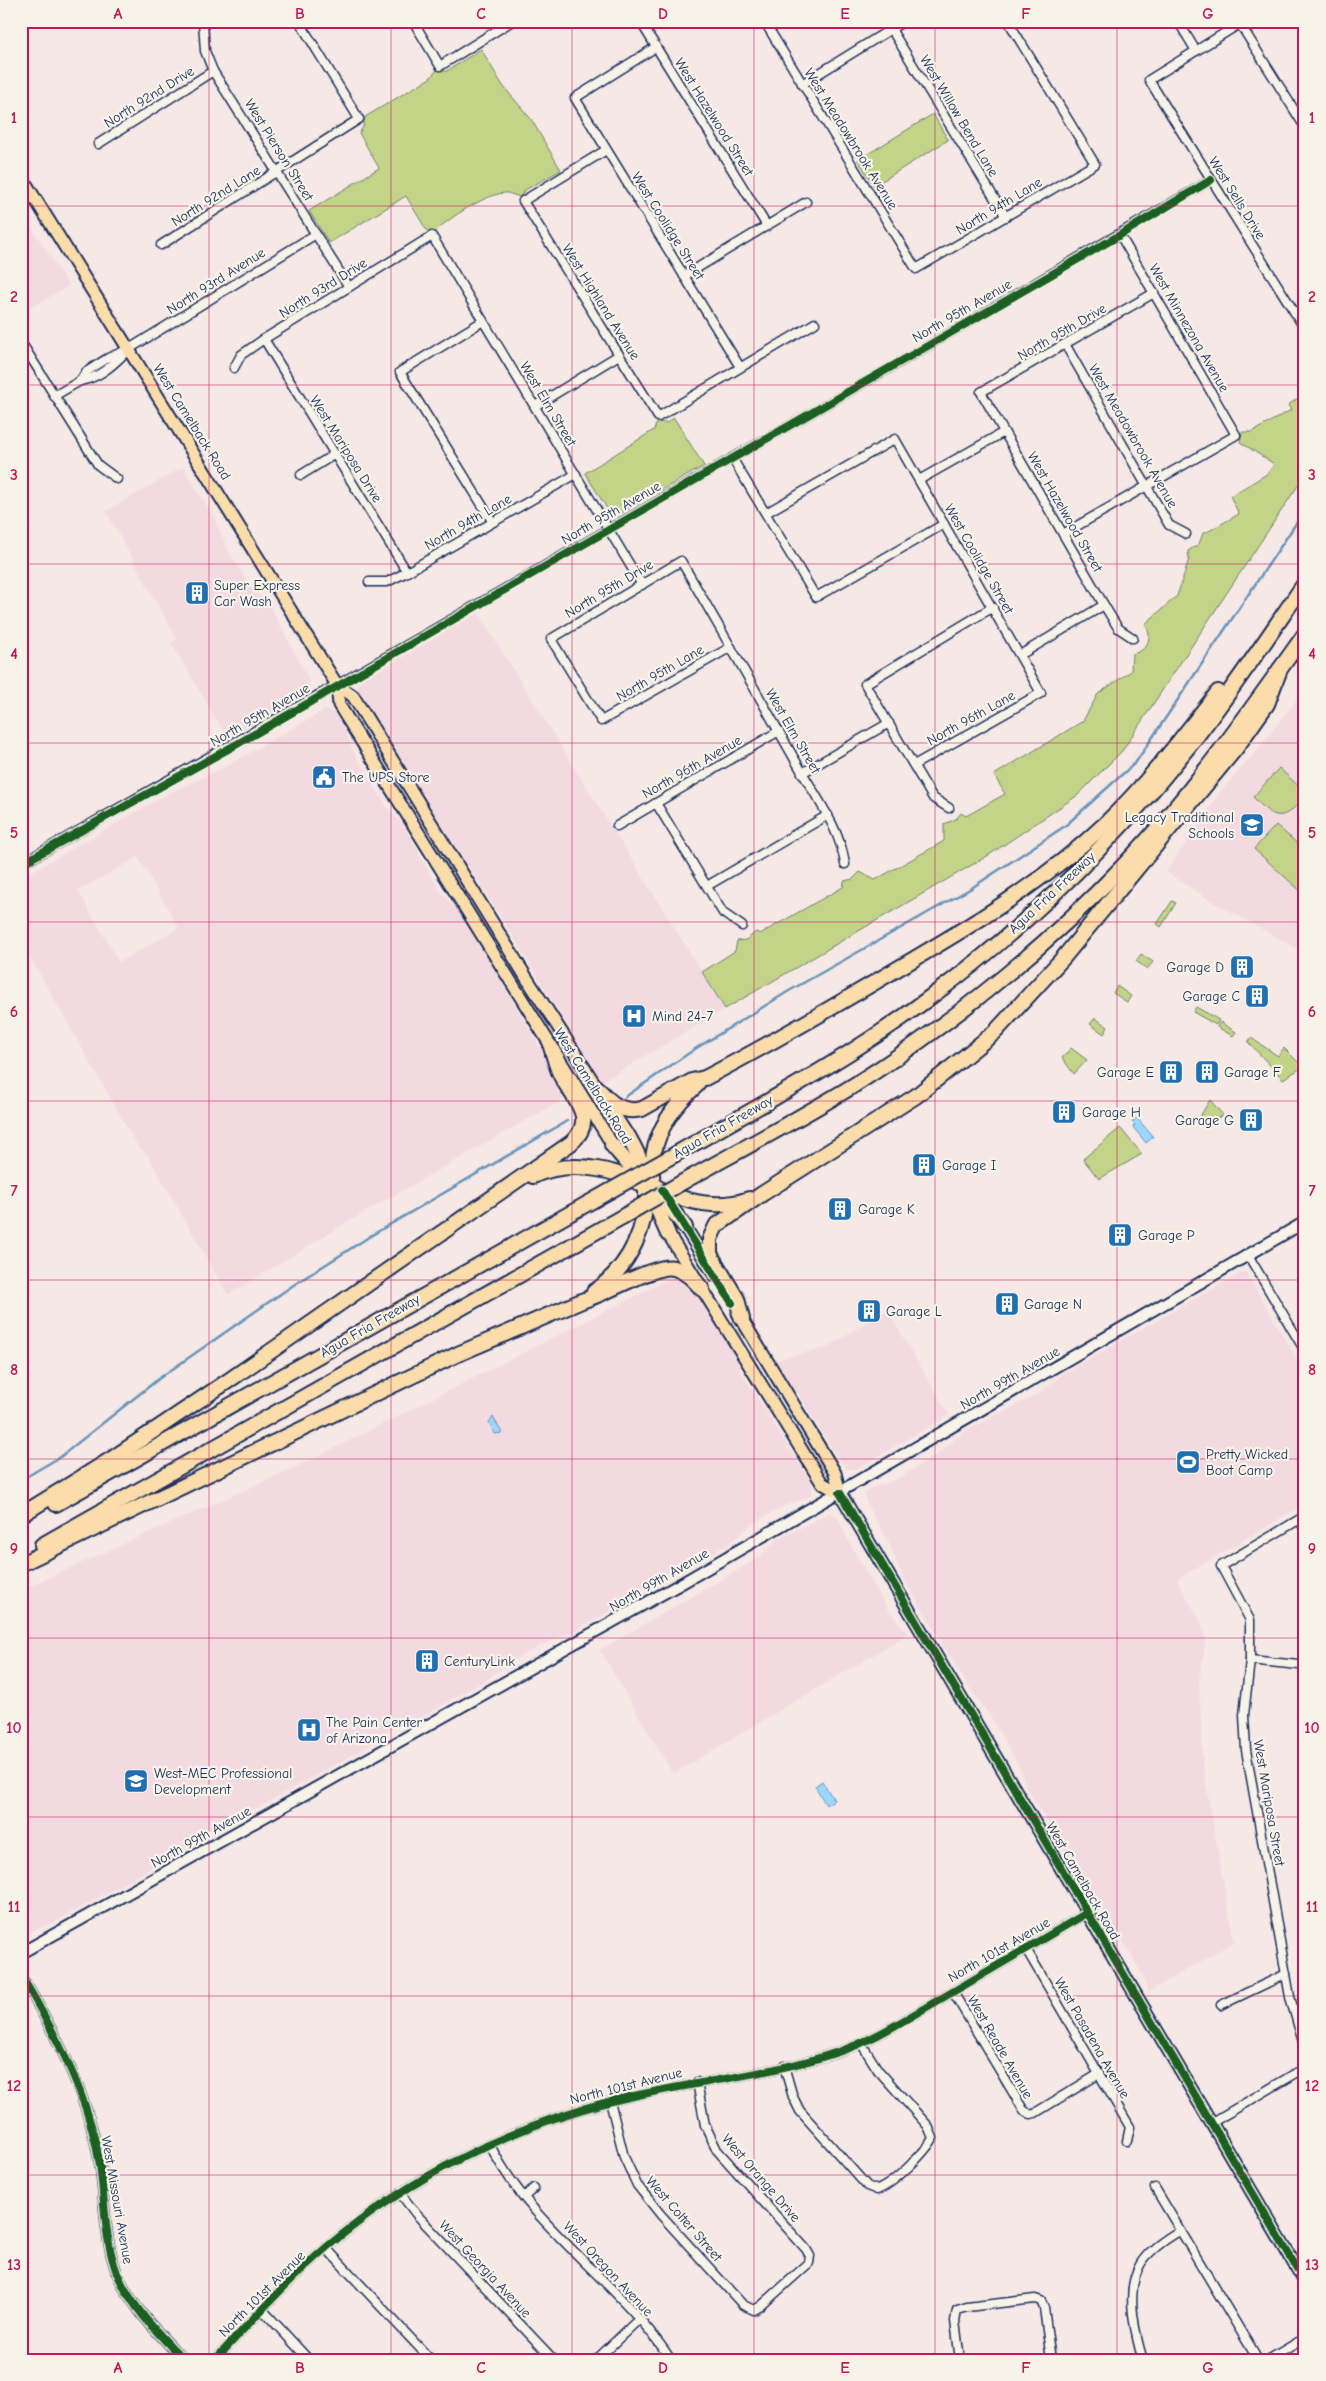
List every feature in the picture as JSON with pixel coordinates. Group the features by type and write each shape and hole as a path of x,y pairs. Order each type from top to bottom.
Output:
{"highway":[{"name":"Agua Fria Freeway","path":"21,1524 820,1072 873,1038 949,983 1022,923 1076,872 1133,812 1199,733 1305,583"},
{"name":"Agua Fria Freeway","path":"21,1557 798,1118 876,1071 956,1015 1028,956 1102,888 1170,814 1231,738 1305,634"},
{"path":"598,1089 614,1105 626,1111 634,1111 692,1081 704,1078 788,1034 995,911 1054,868 1105,824 1171,752 1232,673 1261,646"},
{"path":"742,1319 737,1299 714,1261 709,1244 712,1232 721,1221 895,1110 939,1079 977,1049 1023,1004 1103,912 1236,748 1267,704 1280,669"},
{"path":"21,1515 134,1444 572,1143 582,1131 584,1122 582,1110 560,1074 551,1047"},
{"path":"584,1300 612,1278 629,1257 638,1235 653,1158 664,1122 675,1105 704,1078"},
{"path":"628,1136 668,1234"},
{"path":"612,1145 667,1204 685,1227"},
{"path":"512,1186 550,1170 572,1167 606,1172 686,1199 726,1204 743,1201 762,1194"},
{"path":"21,1564 458,1354 584,1300 599,1296 662,1267 682,1270 702,1288"}],"main road":[{"name":"West Camelback Road","path":"21,176 337,685 352,696 628,1136"},
{"name":"West Camelback Road","path":"337,685 338,705 612,1145"},
{"path":"432,823 438,845 459,882 457,896 475,907 512,966 535,989"},
{"name":"North 99th Avenue","path":"21,1953 840,1493 1305,1222"},
{"name":"West Camelback Road","path":"685,1227 835,1473 840,1493 1305,2282"},
{"name":"West Camelback Road","path":"668,1234 822,1483 840,1493"}],"street":[{"name":"West Pierson Street","path":"203,21 206,51 214,71 349,287"},
{"path":"413,21 440,66 512,21"},
{"name":"West Hazelwood Street","path":"640,21 767,226"},
{"name":"West Meadowbrook Avenue","path":"764,21 916,270"},
{"path":"802,84 904,21"},
{"name":"North 94th Lane","path":"916,270 1095,164 1008,21"},
{"path":"1178,21 1196,51 1242,22 1305,127"},
{"name":"North 92nd Lane","path":"160,245 359,119 305,23"},
{"name":"West Willow Bend Lane","path":"891,29 1006,216"},
{"name":"West Coolidge Street","path":"656,47 574,98 740,367"},
{"name":"West Sells Drive","path":"1196,51 1149,80 1305,329"},
{"name":"North 92nd Drive","path":"98,144 214,71"},
{"name":"West Highland Avenue","path":"606,150 523,201 658,418 740,367"},
{"name":"North 95th Avenue","path":"21,864 239,743 1120,235 1211,180"},
{"path":"684,276 806,202"},
{"name":"North 93rd Avenue","path":"54,396 80,381 86,372 129,349 316,234"},
{"name":"West Minnezona Avenue","path":"1120,235 1236,435 1147,486"},
{"name":"North 93rd Drive","path":"234,368 241,355 264,339 432,236"},
{"name":"West Elm Street","path":"432,236 642,585"},
{"name":"North 95th Drive","path":"982,392 1154,293"},
{"path":"483,321 400,372 492,521"},
{"path":"740,367 815,323"},
{"name":"West Mariposa Drive","path":"264,339 407,572"},
{"path":"21,342 98,465 117,479"},
{"name":"West Meadowbrook Avenue","path":"1066,344 1170,525 1186,534"},
{"path":"535,406 619,355"},
{"name":"West Hazelwood Street","path":"982,392 1104,606 1118,628 1132,638"},
{"path":"919,480 1004,432"},
{"name":"West Coolidge Street","path":"766,514 894,439 993,607 1041,693"},
{"path":"301,474 335,454"},
{"path":"732,458 816,597 944,524"},
{"name":"North 94th Lane","path":"369,582 387,582 407,572 576,474"},
{"path":"1063,534 1147,486"},
{"name":"North 95th Drive","path":"601,721 551,639 681,561"},
{"name":"West Elm Street","path":"681,561 828,815 842,843 845,864"},
{"path":"1020,655 1104,606"},
{"path":"948,808 933,798 865,684 993,607"},
{"name":"North 95th Lane","path":"601,721 731,647"},
{"name":"North 96th Lane","path":"914,764 1041,693"},
{"path":"802,773 889,723"},
{"name":"North 96th Avenue","path":"617,826 779,731"},
{"path":"656,802 723,913 742,926"},
{"path":"707,886 828,815"},
{"path":"1248,1255 1305,1351"},
{"path":"1302,1518 1305,1529"},
{"name":"West Mariposa Street","path":"1302,1518 1221,1566 1250,1620 1250,1660 1244,1714 1245,1743 1286,1974 1295,2019 1305,2049"},
{"path":"1250,1660 1299,1665"},
{"name":"North 101st Avenue","path":"215,2360 262,2309 326,2248 364,2217 437,2171 490,2145 551,2119 610,2101 784,2066 836,2053 861,2043 953,1992 1087,1913"},
{"name":"West Pasadena Avenue","path":"1026,1949 1130,2127 1127,2141"},
{"path":"1221,2006 1286,1974"},
{"name":"West Missouri Avenue","path":"21,1977 66,2057 91,2123 100,2164 110,2247 117,2273 142,2316 184,2360"},
{"name":"West Reade Avenue","path":"953,1992 1020,2107 1027,2113 1035,2113 1099,2074"},
{"path":"784,2066 793,2097 800,2111 868,2186 877,2190 886,2185 927,2148 933,2138 928,2126 872,2063 861,2043"},
{"path":"1211,2123 1305,2068"},
{"name":"West Orange Drive","path":"697,2082 705,2125 717,2150 806,2249 810,2256 809,2262 761,2306 754,2310"},
{"name":"West Colter Street","path":"610,2101 628,2168 644,2195 743,2305 754,2310"},
{"name":"West Oregon Avenue","path":"490,2145 506,2175 524,2197 640,2320 671,2360"},
{"path":"524,2197 534,2188"},
{"path":"1155,2188 1258,2360"},
{"name":"West Georgia Avenue","path":"400,2193 416,2214 554,2360"},
{"path":"1143,2360 1137,2342 1133,2315 1132,2289 1134,2279 1142,2260 1152,2248 1181,2230"},
{"path":"326,2248 430,2360"},
{"path":"960,2360 955,2322 957,2310 967,2307 1035,2299 1041,2302 1045,2314 1051,2360"},
{"path":"262,2309 309,2360"},
{"path":"596,2360 640,2320"},
{"path":"1268,2360 1305,2338"}],"shaded area":[{"path":"21,211 69,286 21,313"},
{"path":"183,467 213,516 229,552 255,594 264,598 273,612 309,680 307,690 303,694 227,737 171,643 177,639 106,511"},
{"path":"478,613 725,1009 601,1082 508,928 422,798 358,695 358,685 363,680"},
{"name":"Legacy Traditional Schools","path":"1305,689 1305,953 1213,902 1166,872 1222,790 1258,749"},
{"path":"329,710 334,713 344,728 353,751 389,810 407,828 420,857 440,891 461,914 569,1096 349,1221 228,1295 148,1156 137,1145 21,941 21,878 171,792 223,768 323,711","holes":["138,857 179,928 119,962 78,891"]},
{"path":"1245,1271 1305,1373 1305,1504 1179,1578 1178,1583 1198,1616 1206,1637 1199,1681 1203,1768 1234,1942 1148,1992 1142,1974 1112,1922 1087,1889 1027,1788 1018,1764 990,1716 968,1686 902,1575 888,1541 867,1505 865,1495 869,1489 895,1480 936,1455 964,1432 1040,1393 1064,1373"},
{"path":"681,1273 689,1279 728,1340 742,1374 812,1484 812,1492 809,1497 784,1506 752,1524 731,1542 704,1558 676,1569 636,1591 614,1609 573,1632 540,1646 507,1664 486,1680 409,1724 396,1726 379,1740 257,1808 231,1817 206,1832 179,1852 56,1921 21,1936 21,1590 307,1462"},
{"path":"887,1310 949,1415 856,1469 847,1469 840,1461 797,1392 773,1363 782,1358 826,1348"},
{"path":"829,1513 837,1516 850,1544 887,1608 908,1634 673,1774 600,1650 760,1557 777,1540"}],"green space":[{"path":"481,49 503,86 531,119 561,170 525,190 520,197 508,193 491,196 480,201 459,213 435,232 427,231 406,196 329,243 309,211 379,168 359,133 363,127 365,117 430,78 437,70 447,71"},
{"path":"933,114 948,140 874,186 858,160"},
{"path":"1305,394 1305,475 1122,751 1078,795 989,855 725,1009 702,972 735,951 737,941 746,940 756,932 760,934 843,887 844,881 853,879 860,872 875,880 944,841 944,824 956,819 961,813 966,816 1005,794 994,775 1083,721 1098,694 1131,671 1132,654 1142,650 1148,643 1149,634 1145,624 1177,596 1189,559 1188,551 1199,544 1203,533 1239,514 1230,496 1267,474 1274,464 1240,442 1242,432 1252,432 1291,410 1288,405"},
{"path":"674,418 704,466 616,516 611,515 585,473 654,430 657,422 666,423"},
{"path":"1279,768 1305,792 1305,797 1290,811 1279,815 1268,811 1253,797"},
{"path":"1276,825 1305,850 1305,895 1254,849"},
{"path":"1172,901 1176,903 1161,927 1157,924"},
{"path":"1141,954 1153,962 1147,969 1136,961"},
{"path":"1117,986 1131,996 1127,1002 1113,993"},
{"path":"1196,1007 1219,1020 1216,1025 1193,1012"},
{"path":"1095,1018 1108,1027 1104,1034 1090,1024"},
{"path":"1220,1022 1236,1032 1233,1036 1217,1027"},
{"path":"1251,1038 1278,1056 1284,1048 1303,1067 1283,1079 1248,1042"},
{"path":"1071,1048 1087,1060 1074,1074 1062,1058"},
{"path":"1210,1100 1223,1115 1203,1126 1197,1121"},
{"path":"1120,1128 1142,1154 1099,1179 1083,1159"}],"water":[{"path":"1137,1118 1153,1137 1146,1143 1133,1127 1135,1125 1132,1122"},
{"path":"493,1417 502,1433 495,1434 489,1422"},
{"path":"822,1781 834,1800 826,1805 815,1786"}],"waterway":[{"path":"625,1097 695,1049 789,991 970,889 1065,826 1136,762 1305,510"},
{"path":"21,1480 60,1457 161,1377 292,1286 372,1235 567,1121"}],"cycle path":[{"path":"21,864 239,743 1120,235 1211,180"},
{"path":"662,1190 732,1303"},
{"path":"840,1493 1305,2282"},
{"path":"215,2360 284,2287 328,2246 392,2198 462,2158 498,2140 573,2112 640,2094 782,2068 852,2047 892,2027 1087,1913"},
{"path":"21,1977 54,2034 71,2070 85,2107 100,2165 107,2233 117,2273 138,2309 184,2360"}],"place":[{"name":"Super Express Car Wash","path":"197,593"},
{"name":"The UPS Store","path":"324,777"},
{"name":"Legacy Traditional Schools","path":"1252,825"},
{"name":"Garage D","path":"1242,967"},
{"name":"Garage C","path":"1257,996"},
{"name":"Mind 24-7","path":"634,1016"},
{"name":"Garage E","path":"1171,1072"},
{"name":"Garage F","path":"1207,1072"},
{"name":"Garage H","path":"1064,1112"},
{"name":"Garage G","path":"1251,1120"},
{"name":"Garage I","path":"924,1165"},
{"name":"Garage K","path":"840,1209"},
{"name":"Garage P","path":"1120,1235"},
{"name":"Garage N","path":"1007,1304"},
{"name":"Garage L","path":"869,1311"},
{"name":"Pretty Wicked Boot Camp","path":"1188,1462"},
{"name":"CenturyLink","path":"427,1661"},
{"name":"The Pain Center of Arizona","path":"309,1730"},
{"name":"West-MEC Professional Development","path":"136,1781"}]}
